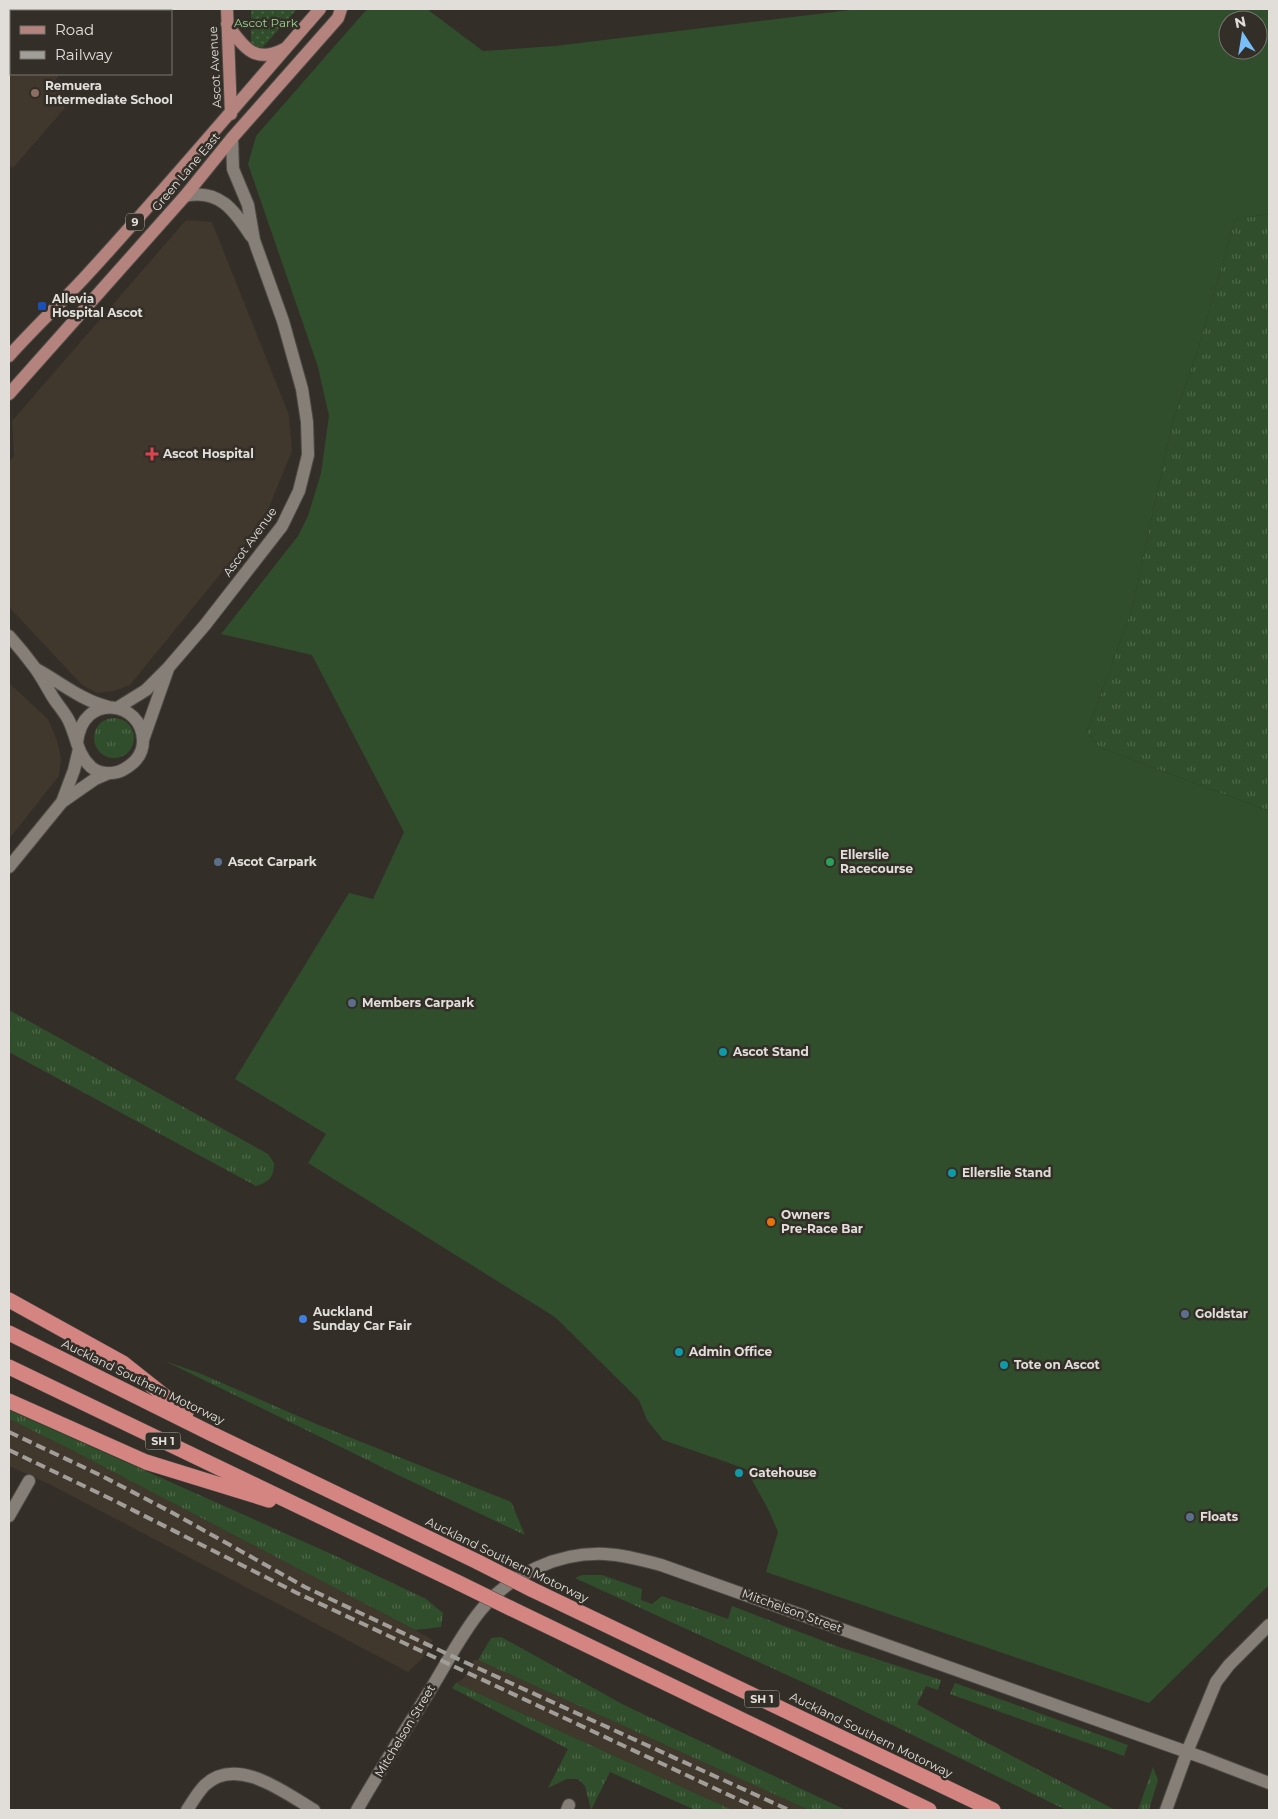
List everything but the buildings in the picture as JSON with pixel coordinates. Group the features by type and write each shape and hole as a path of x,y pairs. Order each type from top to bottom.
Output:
{"highway":[{"path":"9,1300 123,1363 210,1433"},
{"name":"Auckland Southern Motorway","path":"9,1333 531,1589 993,1810"},
{"name":"SH 1","path":"9,1367 930,1810"},
{"path":"9,1401 146,1462 318,1516"}],"main road":[{"name":"Ascot Avenue","path":"227,9 232,138"},
{"name":"Green Lane East","path":"9,356 90,271 180,171 320,9"},
{"name":"Green Lane East","path":"9,394 185,196 232,138 338,18 341,9"},
{"path":"227,24 244,47 253,53 263,55 275,54 286,48"}],"street":[{"name":"Ascot Avenue","path":"113,708 146,690 168,668 205,625 282,526 299,491 308,454 307,422 302,389 283,320 254,240 248,205 233,169 232,138"},
{"name":"Ascot Avenue","path":"185,196 194,194 220,199 242,222 254,240"},
{"path":"9,636 36,669 69,720 81,756 92,768 110,773"},
{"name":"Ascot Avenue","path":"143,740 168,668"},
{"path":"9,867 62,802 95,779 110,773 121,772 136,761 143,740 141,729 131,715 96,704 36,669"},
{"path":"62,802 74,770 78,732 82,723 89,714 98,710 113,708"},
{"path":"9,1516 29,1480"},
{"name":"Mitchelson Street","path":"357,1810 458,1642 481,1610 507,1584 528,1571 558,1560 586,1554 613,1555 661,1564 1269,1783"},
{"path":"1166,1810 1187,1752 1216,1682 1229,1665 1269,1625"},
{"path":"188,1810 198,1792 206,1783 227,1774 240,1774 265,1781 314,1810"}],"shaded area":[{"name":"Remuera Intermediate School","path":"9,9 82,9 10,10 10,75 59,75 56,79 65,108 13,168 9,164"},
{"name":"Ascot Hospital","path":"186,220 212,222 289,415 292,451 263,522 130,685 114,691 97,693 82,685 9,607 9,462 14,456 12,421"},
{"path":"9,683 48,719 57,740 61,759 59,776 9,839"},
{"path":"9,1419 66,1447 433,1640 422,1659 408,1672 49,1484 9,1466"},
{"path":"474,1660 478,1660 809,1810 732,1810 456,1683 463,1679"}],"green space":[{"name":"Ascot Park","path":"251,9 297,9 263,47 251,47"},
{"name":"Ellerslie Racecourse","path":"367,9 427,9 483,51 555,46 858,9 1269,9 1269,214 1235,219 1199,346 1172,424 1132,609 1087,732 1099,747 1269,811 1269,1585 1149,1703 766,1572 778,1532 768,1509 746,1469 663,1440 647,1420 639,1400 555,1317 308,1163 326,1134 235,1079 349,893 373,899 404,832 312,655 221,634 298,536 308,516 321,473 329,416 318,367 248,164 256,136"},
{"path":"1269,214 1269,811 1099,747 1087,732 1132,609 1172,424 1199,346 1235,219"},
{"path":"110,718 118,718 125,721 131,727 134,738 131,749 125,755 118,758 110,758 103,755 97,749 94,742 94,734 97,727 103,721"},
{"path":"9,1010 268,1154 274,1163 272,1175 267,1181 256,1186 9,1052"},
{"path":"165,1361 199,1373 314,1423 511,1502 525,1535 396,1474"},
{"path":"9,1410 338,1557 426,1599 443,1613 441,1627 415,1630 9,1419"},
{"path":"582,1575 602,1575 642,1589 641,1600 652,1604 662,1596 728,1619 732,1606 839,1647 941,1680 938,1690 926,1686 917,1704 1115,1810 1066,1810 835,1697 575,1578"},
{"path":"501,1637 624,1705 846,1810 809,1810 478,1660 491,1638"},
{"path":"456,1683 732,1810 695,1810 610,1772 591,1810 585,1786 578,1779 567,1779 548,1788 568,1749 452,1688"},
{"path":"955,1683 1128,1745 1124,1756 950,1694"},
{"path":"1153,1767 1158,1780 1149,1810 1138,1810"}],"railway":[{"path":"9,1432 100,1475 171,1512 305,1587 789,1810"},
{"path":"9,1450 297,1593 761,1810"}],"place":[{"name":"Remuera Intermediate School","path":"35,93"},
{"name":"Allevia Hospital Ascot","path":"42,306"},
{"name":"Ascot Hospital","path":"152,454"},
{"name":"Ascot Carpark","path":"218,862"},
{"name":"Ellerslie Racecourse","path":"830,862"},
{"name":"Members Carpark","path":"352,1003"},
{"name":"Ascot Stand","path":"723,1052"},
{"name":"Ellerslie Stand","path":"952,1173"},
{"name":"Owners Pre-Race Bar","path":"771,1222"},
{"name":"Goldstar","path":"1185,1314"},
{"name":"Auckland Sunday Car Fair","path":"303,1319"},
{"name":"Admin Office","path":"679,1352"},
{"name":"Tote on Ascot","path":"1004,1365"},
{"name":"Gatehouse","path":"739,1473"},
{"name":"Floats","path":"1190,1517"}]}
